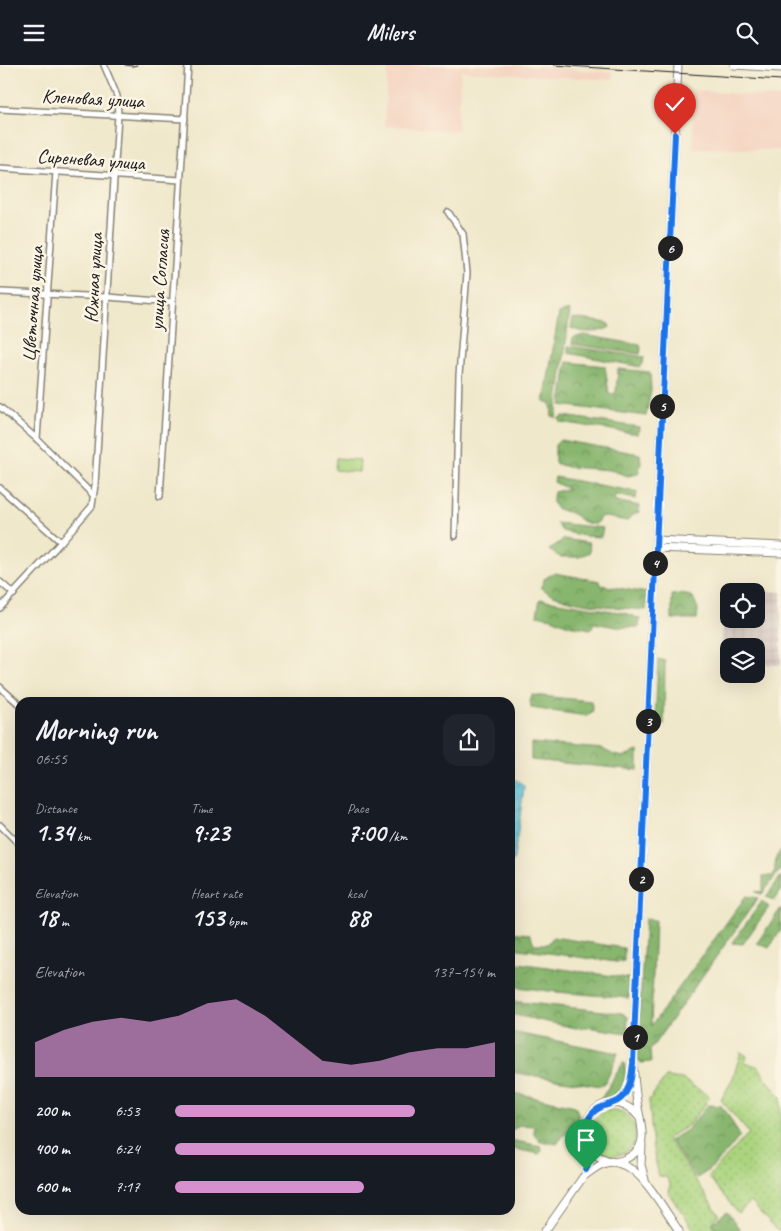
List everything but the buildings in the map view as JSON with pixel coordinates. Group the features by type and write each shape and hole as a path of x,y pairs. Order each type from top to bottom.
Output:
{"main road":[{"path":"546,1231 584,1177 590,1156 585,1135 589,1118 602,1106 621,1099 630,1085 633,1063 678,65"},
{"path":"734,65 781,68"},
{"path":"656,540 781,545"},
{"path":"656,548 781,553"},
{"path":"633,1063 636,1097 643,1134 641,1159 645,1183"},
{"path":"614,1103 630,1107 640,1120"},
{"path":"584,1177 604,1163 626,1159 635,1153 641,1144 643,1134"},
{"path":"588,1147 600,1158 616,1162 634,1171 645,1183 678,1231"}],"street":[{"name":"Южная улица","path":"94,495 118,115 117,96 104,65"},
{"name":"улица Согласия","path":"160,496 188,65"},
{"name":"Кленовая улица","path":"0,109 185,119"},
{"name":"Сиреневая улица","path":"0,168 180,180"},
{"name":"Цветочная улица","path":"37,439 56,172"},
{"path":"448,212 463,234 467,273 459,375 455,536"},
{"path":"0,292 172,302"},
{"path":"0,407 37,439 94,495 92,506 0,609"},
{"path":"0,488 61,542"},
{"path":"0,582 14,594"},
{"path":"0,687 15,700"},
{"path":"0,825 15,840"}],"shaded area":[{"path":"388,65 510,65 613,72 612,80 461,71 457,131 384,126"},
{"path":"692,90 781,98 781,150 693,148"},
{"path":"765,591 781,592 781,665 765,664 765,638 721,638 722,628 765,628"}],"green space":[{"path":"570,310 556,418 552,416 551,404 544,402 559,313"},
{"path":"573,318 608,323 610,327 596,332 580,331 571,328"},
{"path":"584,335 640,345 640,354 572,344 573,338"},
{"path":"568,346 644,357 643,364 640,367 568,353"},
{"path":"567,362 605,366 609,394 616,393 618,369 650,372 651,391 646,416 561,405"},
{"path":"564,416 639,427 638,434 560,422 559,418"},
{"path":"560,440 640,454 641,463 638,474 628,476 610,470 567,467 555,463 555,445"},
{"path":"336,458 360,460 359,472 335,470"},
{"path":"555,477 637,492 636,499 615,495 614,501 640,506 639,512 632,515 627,521 601,516 596,524 589,524 575,515 555,507 553,503 554,492 568,489 554,482"},
{"path":"556,523 603,528 601,537 584,536 562,531"},
{"path":"564,539 589,543 590,552 579,557 560,557 549,550"},
{"path":"554,573 600,581 601,585 647,593 646,610 590,604 549,593 541,587 544,579"},
{"path":"683,594 693,597 698,609 697,619 672,619 672,595"},
{"path":"540,599 625,613 640,619 639,627 617,627 594,623 591,629 568,625 552,618 537,615"},
{"path":"658,659 665,661 664,725 655,724"},
{"path":"532,695 591,701 593,711 587,716 531,708 530,700"},
{"path":"531,743 603,749 621,756 627,756 638,751 638,770 531,760"},
{"path":"781,850 781,869 762,894 755,892 763,891 763,876 774,876 776,857"},
{"path":"781,876 781,891 775,900 766,897"},
{"path":"746,896 758,898 650,1050 651,1062 641,1063 637,1058 645,919 655,920 651,1026"},
{"path":"762,901 769,907 743,944 732,943"},
{"path":"781,908 781,930 769,948 757,943"},
{"path":"515,932 530,934 534,944 548,944 553,937 624,948 624,961 616,962 515,948"},
{"path":"518,963 628,978 629,998 515,987 515,975 519,975 515,964"},
{"path":"515,1002 622,1013 628,1017 627,1033 586,1027 576,1028 515,1015"},
{"path":"515,1033 618,1053 606,1082 601,1086 515,1073"},
{"path":"741,1052 747,1056 745,1062 759,1067 781,1097 781,1231 777,1231 751,1202 738,1213 708,1177 749,1133 721,1100 733,1078"},
{"path":"623,1063 625,1065 625,1076 621,1090 609,1100 601,1099"},
{"path":"666,1077 682,1079 709,1096 706,1103 689,1125 667,1138 719,1215 712,1223 718,1231 695,1231 669,1194 670,1184 666,1177 659,1176 653,1149 649,1100"},
{"path":"515,1093 575,1106 578,1113 578,1125 573,1132 563,1135 557,1144 540,1141 534,1135 534,1126 519,1125 515,1128"},
{"path":"708,1105 721,1106 740,1136 714,1166 696,1178 670,1140 688,1129"},
{"path":"613,1110 626,1114 632,1120 636,1133 632,1146 626,1152 613,1156 600,1152 594,1146 590,1133 594,1120 600,1114"},
{"path":"515,1141 541,1146 542,1151 539,1154 515,1149"},
{"path":"727,1212 741,1231 719,1231 713,1223"}],"water":[{"path":"515,780 522,783 524,787 515,851"}],"tram line":[{"path":"125,65 137,65"},
{"path":"554,65 781,80"}],"route":[{"path":"586,1170 590,1156 585,1135 586,1123 597,1109 621,1099 630,1085 633,1063 675,134"}]}
